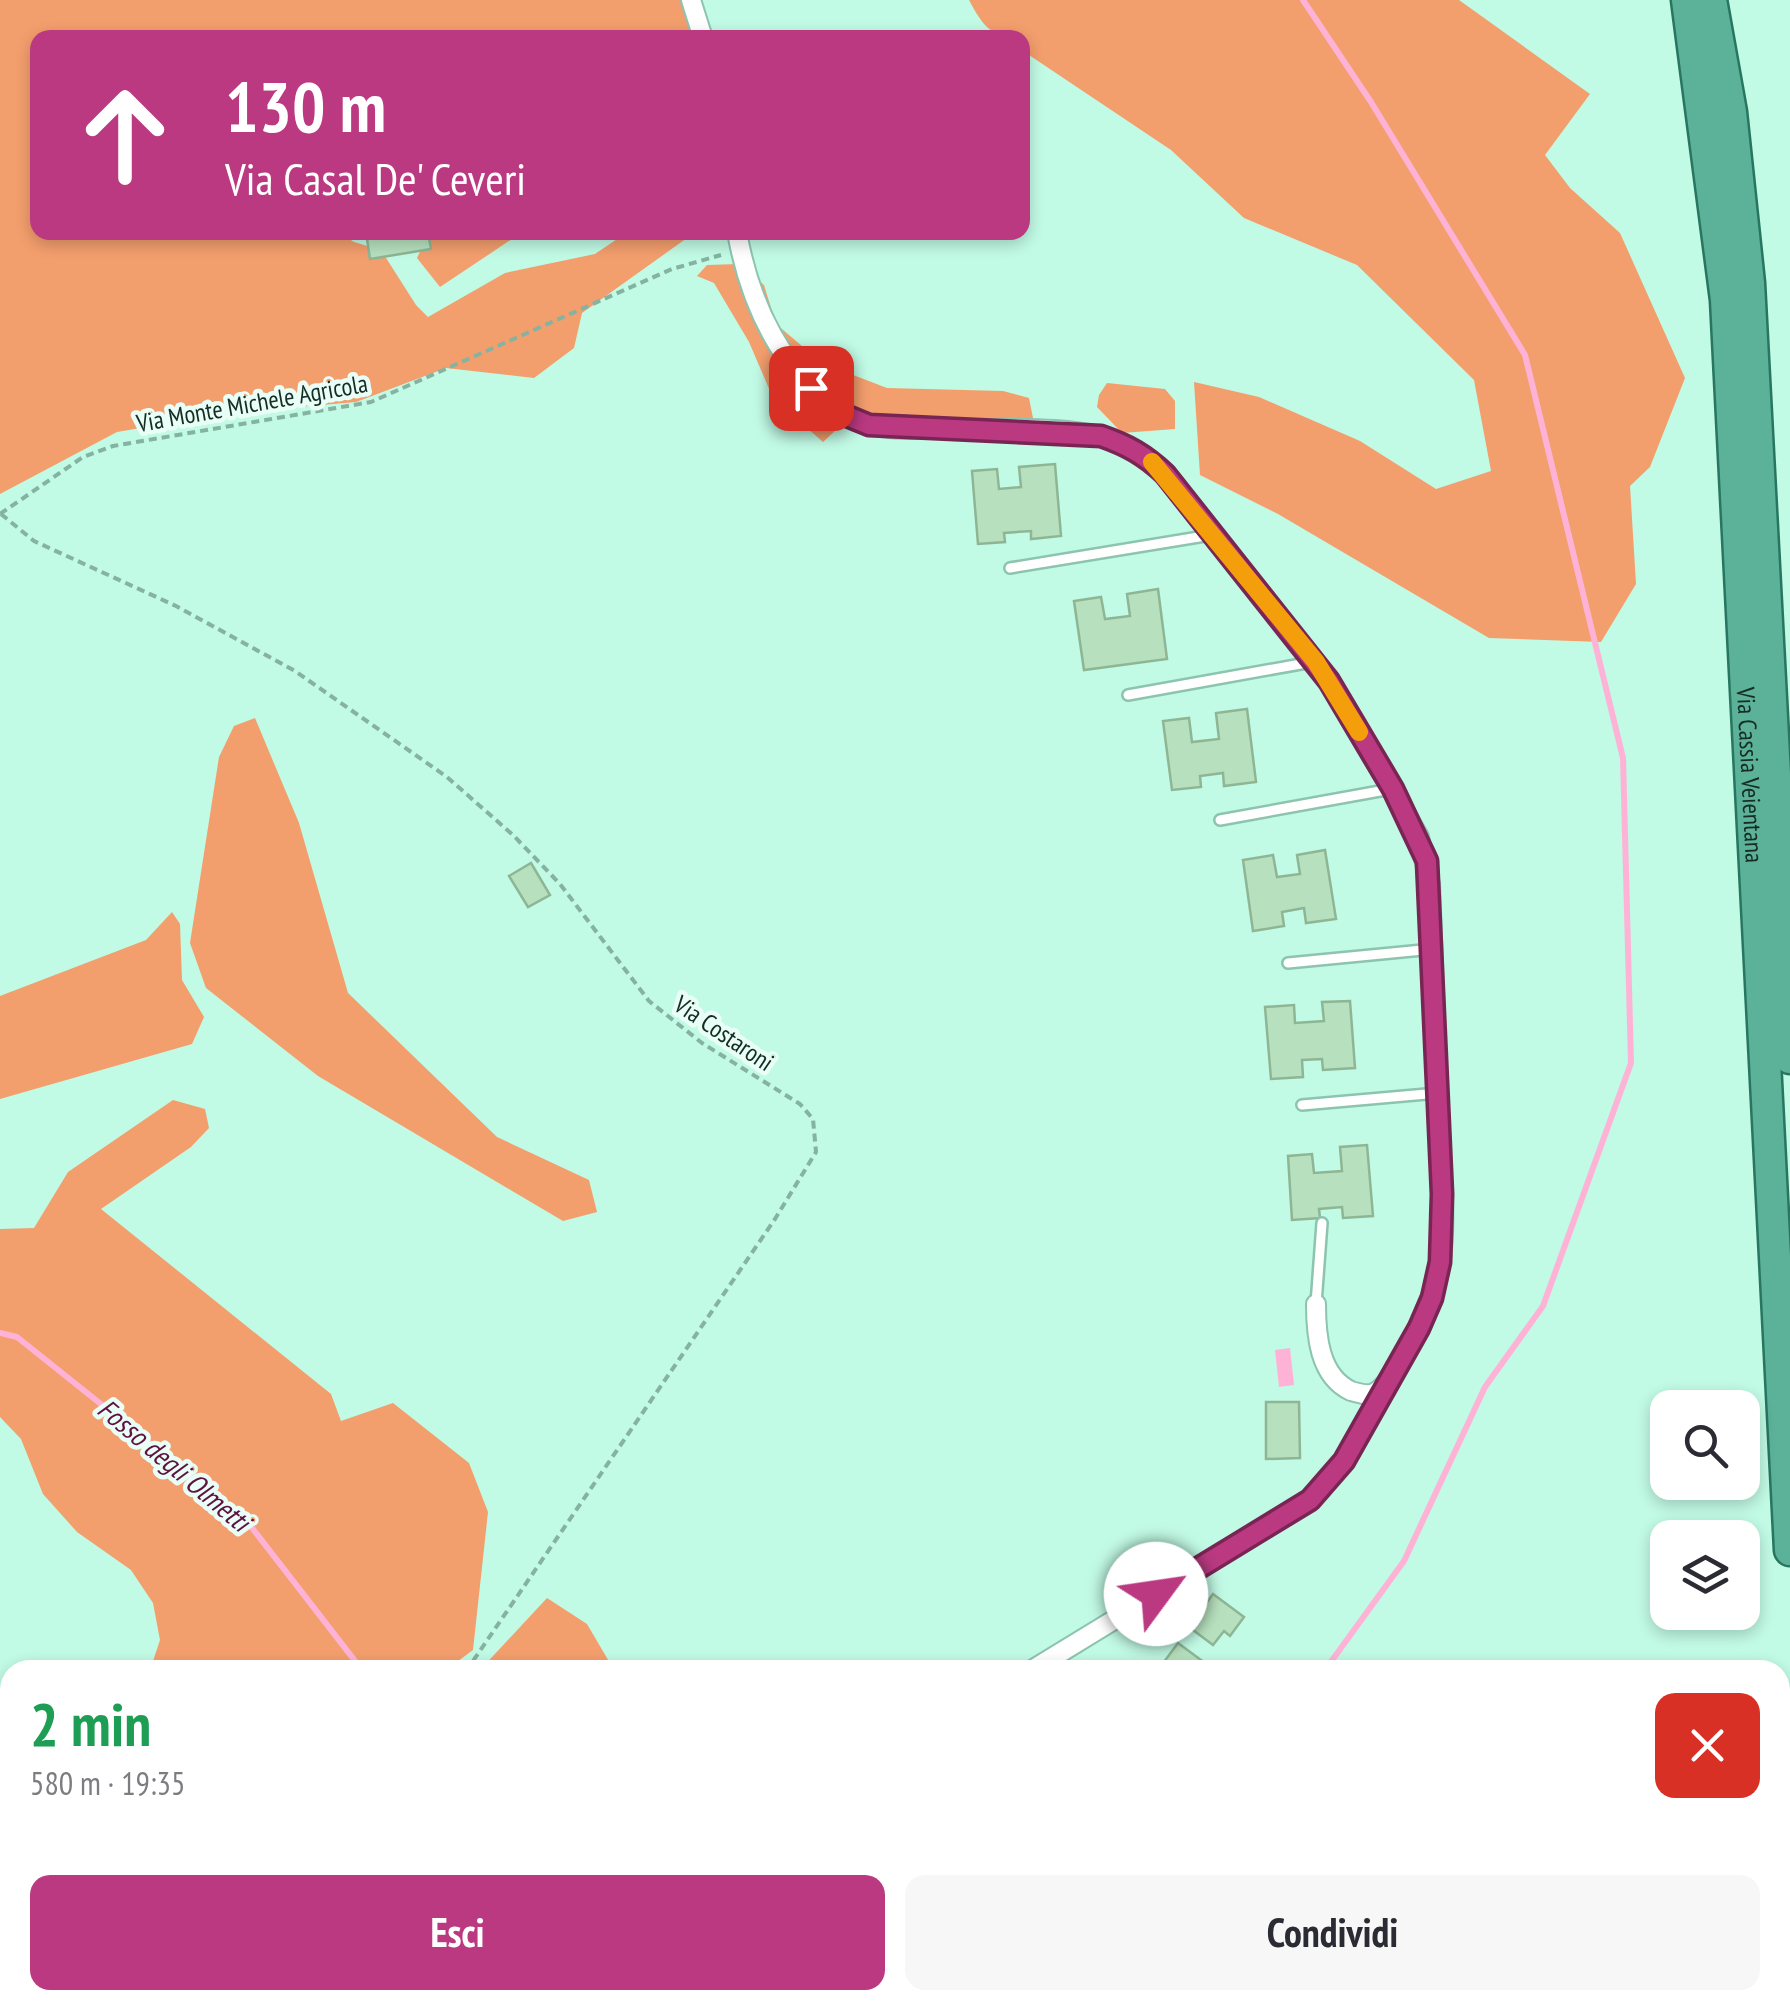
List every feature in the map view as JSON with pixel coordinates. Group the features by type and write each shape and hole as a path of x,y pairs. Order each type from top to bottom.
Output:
{"highway":[{"name":"Via Cassia Veientana","path":"1686,0 1726,300 1790,1550"},
{"name":"Via Cassia Veientana","path":"1711,0 1731,112 1749,282 1790,1058"}],"street":[{"path":"691,0 700,30"},
{"path":"739,241 757,306 786,358 811,388 853,420 886,428 1062,432 1114,440 1146,456 1165,474 1316,662 1393,789 1427,861 1442,1194 1440,1262 1432,1298 1419,1328 1344,1461 1310,1500 1048,1660"},
{"path":"1316,1304 1323,1358 1338,1381 1357,1393 1368,1394 1380,1388 1419,1328"}],"lane":[{"path":"1010,568 1211,535"},
{"path":"1128,694 1316,662"},
{"path":"1220,820 1393,789"},
{"path":"1288,963 1433,949"},
{"path":"1302,1105 1438,1092"},
{"path":"1316,1304 1322,1223"}],"path":[{"name":"Via Monte Michele Agricola","path":"0,514 83,457 113,446 370,402 739,241"},
{"name":"Via Costaroni","path":"0,514 34,541 176,606 295,671 448,778 548,870 658,1010 702,1043 800,1104 813,1119 816,1152 774,1220 475,1660"}],"shaded area":[{"path":"0,0 700,0 707,30 30,30 30,240 351,240 381,250 428,317 505,273 595,254 616,240 684,240 582,313 574,348 534,378 446,368 356,402 229,413 117,432 0,494"},
{"path":"969,0 1459,0 1590,94 1545,155 1570,188 1620,233 1685,378 1650,467 1630,486 1636,584 1601,642 1489,638 1278,514 1200,475 1194,382 1259,397 1360,441 1436,489 1491,471 1474,380 1357,265 1244,218 1171,150 1030,56 1030,30 990,30"},
{"path":"426,240 510,240 440,287 417,258"},
{"path":"739,264 764,285 776,324 822,363 887,388 1003,391 1029,398 1033,418 1006,424 876,418 830,405 836,430 823,442 773,398 749,342 714,283 697,276 707,265"},
{"path":"1107,383 1165,389 1175,401 1175,429 1122,433 1097,407"},
{"path":"255,718 299,823 348,993 497,1137 589,1180 597,1212 563,1221 318,1076 206,988 190,943 219,757 234,726"},
{"path":"172,912 180,924 182,980 204,1017 192,1044 0,1099 0,996 146,940"},
{"path":"173,1100 205,1109 209,1128 191,1147 101,1209 331,1394 341,1421 393,1403 469,1463 488,1512 473,1650 460,1660 153,1660 160,1640 153,1603 131,1570 77,1532 43,1494 21,1439 0,1417 0,1229 34,1228 68,1172"},
{"path":"1290,1348 1294,1385 1279,1387 1275,1350"},
{"path":"547,1598 587,1624 608,1660 489,1660"}],"building":[{"path":"367,240 429,240 431,249 370,259"},
{"path":"1055,464 1061,536 1031,539 1031,531 1004,533 1005,542 978,544 972,471 997,469 999,489 1021,487 1019,467"},
{"path":"1158,589 1167,659 1084,670 1074,601 1101,597 1105,619 1130,616 1127,594"},
{"path":"1247,709 1256,782 1224,786 1223,773 1200,776 1201,787 1172,790 1163,721 1189,718 1192,742 1219,739 1216,713"},
{"path":"1325,850 1336,919 1306,923 1304,908 1282,912 1284,926 1253,931 1243,860 1273,855 1277,877 1300,874 1297,855"},
{"path":"531,863 550,895 528,907 509,876"},
{"path":"1350,1001 1355,1068 1323,1070 1322,1059 1302,1060 1303,1077 1271,1079 1265,1007 1294,1005 1295,1023 1324,1021 1322,1002"},
{"path":"1367,1145 1373,1216 1343,1218 1342,1207 1319,1209 1320,1218 1292,1220 1288,1156 1312,1154 1314,1173 1342,1171 1340,1147"},
{"path":"1266,1402 1299,1402 1300,1458 1266,1459"},
{"path":"1213,1594 1244,1617 1230,1636 1224,1631 1213,1645 1189,1627"},
{"path":"1178,1643 1201,1660 1165,1660"}],"waterway":[{"path":"1303,0 1371,102 1525,355 1623,758 1631,1063 1543,1306 1485,1387 1404,1561 1332,1660"},
{"name":"Fosso degli Olmetti","path":"0,1333 17,1337 246,1520 354,1660"}],"slow traffic":[{"path":"1152,462 1292,630 1359,732"}],"route":[{"path":"811,388 840,413 869,425 1101,436 1146,456 1165,474 1316,662 1393,789 1427,861 1442,1194 1440,1262 1432,1298 1344,1461 1328,1482 1310,1500 1156,1594"}]}
